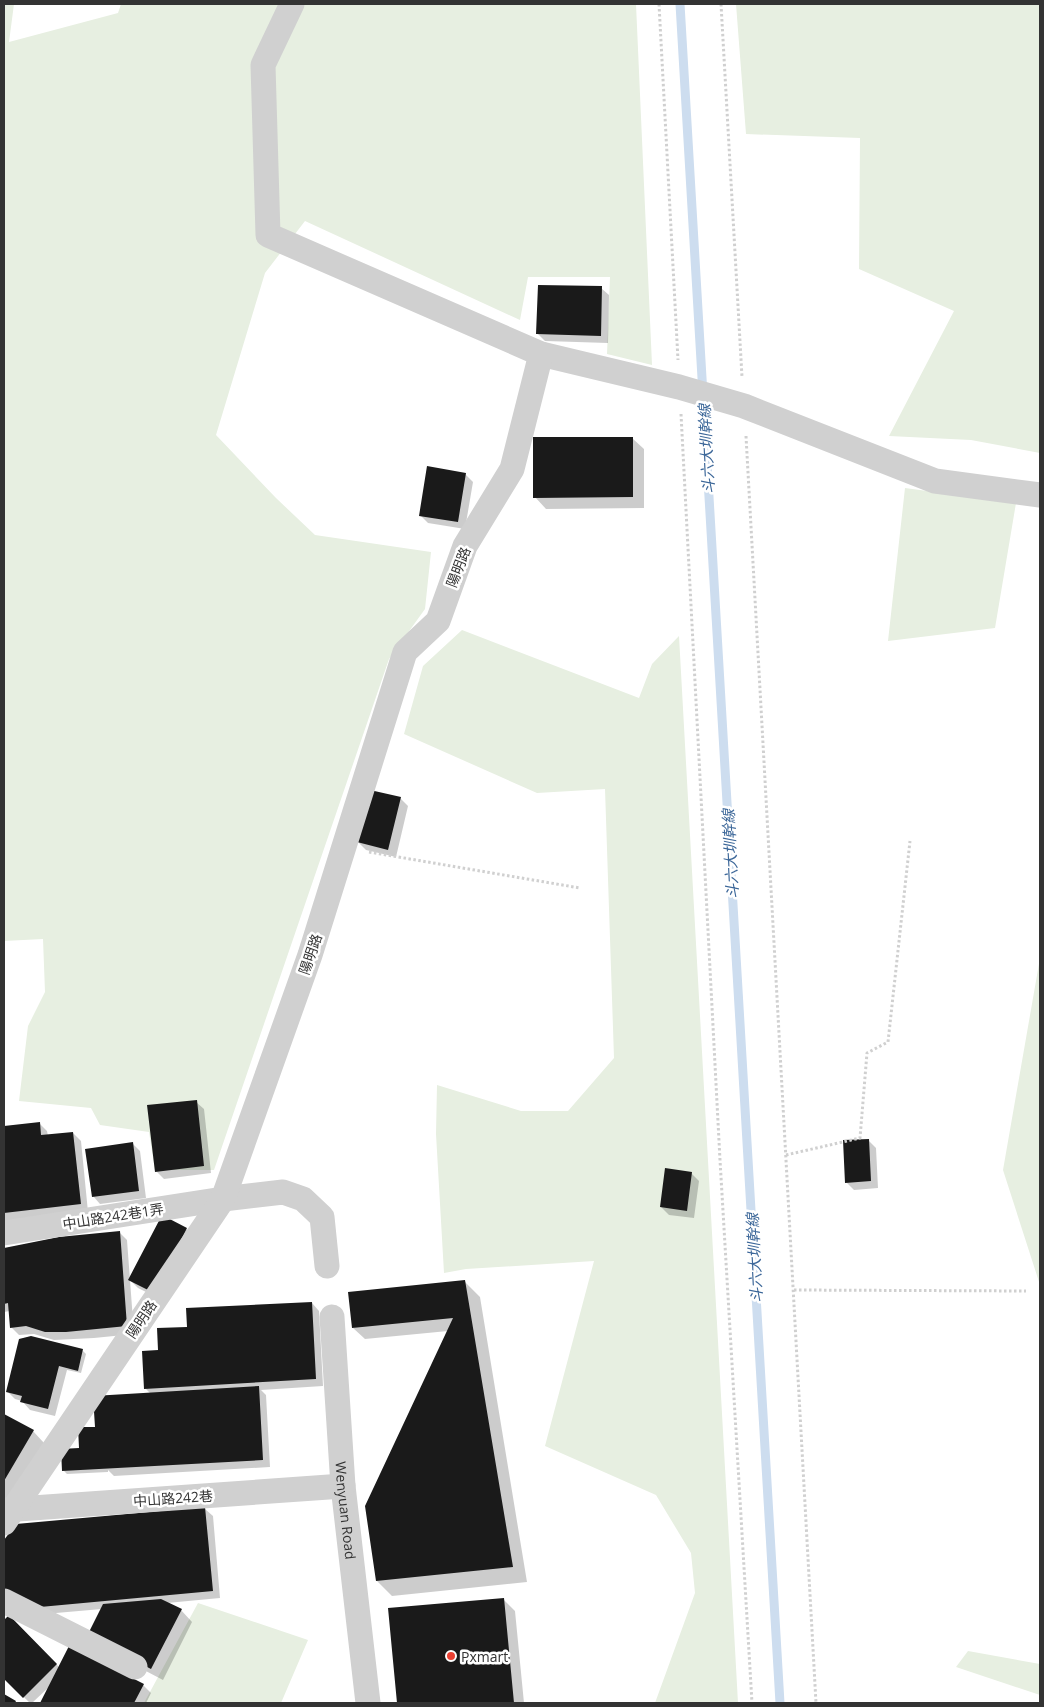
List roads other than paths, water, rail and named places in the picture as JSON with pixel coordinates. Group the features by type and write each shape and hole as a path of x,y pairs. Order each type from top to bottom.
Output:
{"street":[{"path":"292,4 262,65 268,234 541,354 679,387 744,406 935,481 1040,495"},
{"name":"陽明路","path":"6,1514 223,1199 310,955 405,652 438,621 465,546 512,469 541,354"},
{"name":"中山路242巷1弄","path":"4,1233 223,1199 283,1192 303,1199 322,1217 327,1266"},
{"name":"Wenyuan Road","path":"332,1317 343,1486 368,1703"},
{"name":"中山路242巷","path":"6,1514 343,1486"},
{"path":"4,1601 135,1667"}],"waterway":[{"name":"斗六大圳幹線","path":"680,4 780,1703"}],"place":[{"name":"Pxmart","path":"451,1656"}]}
